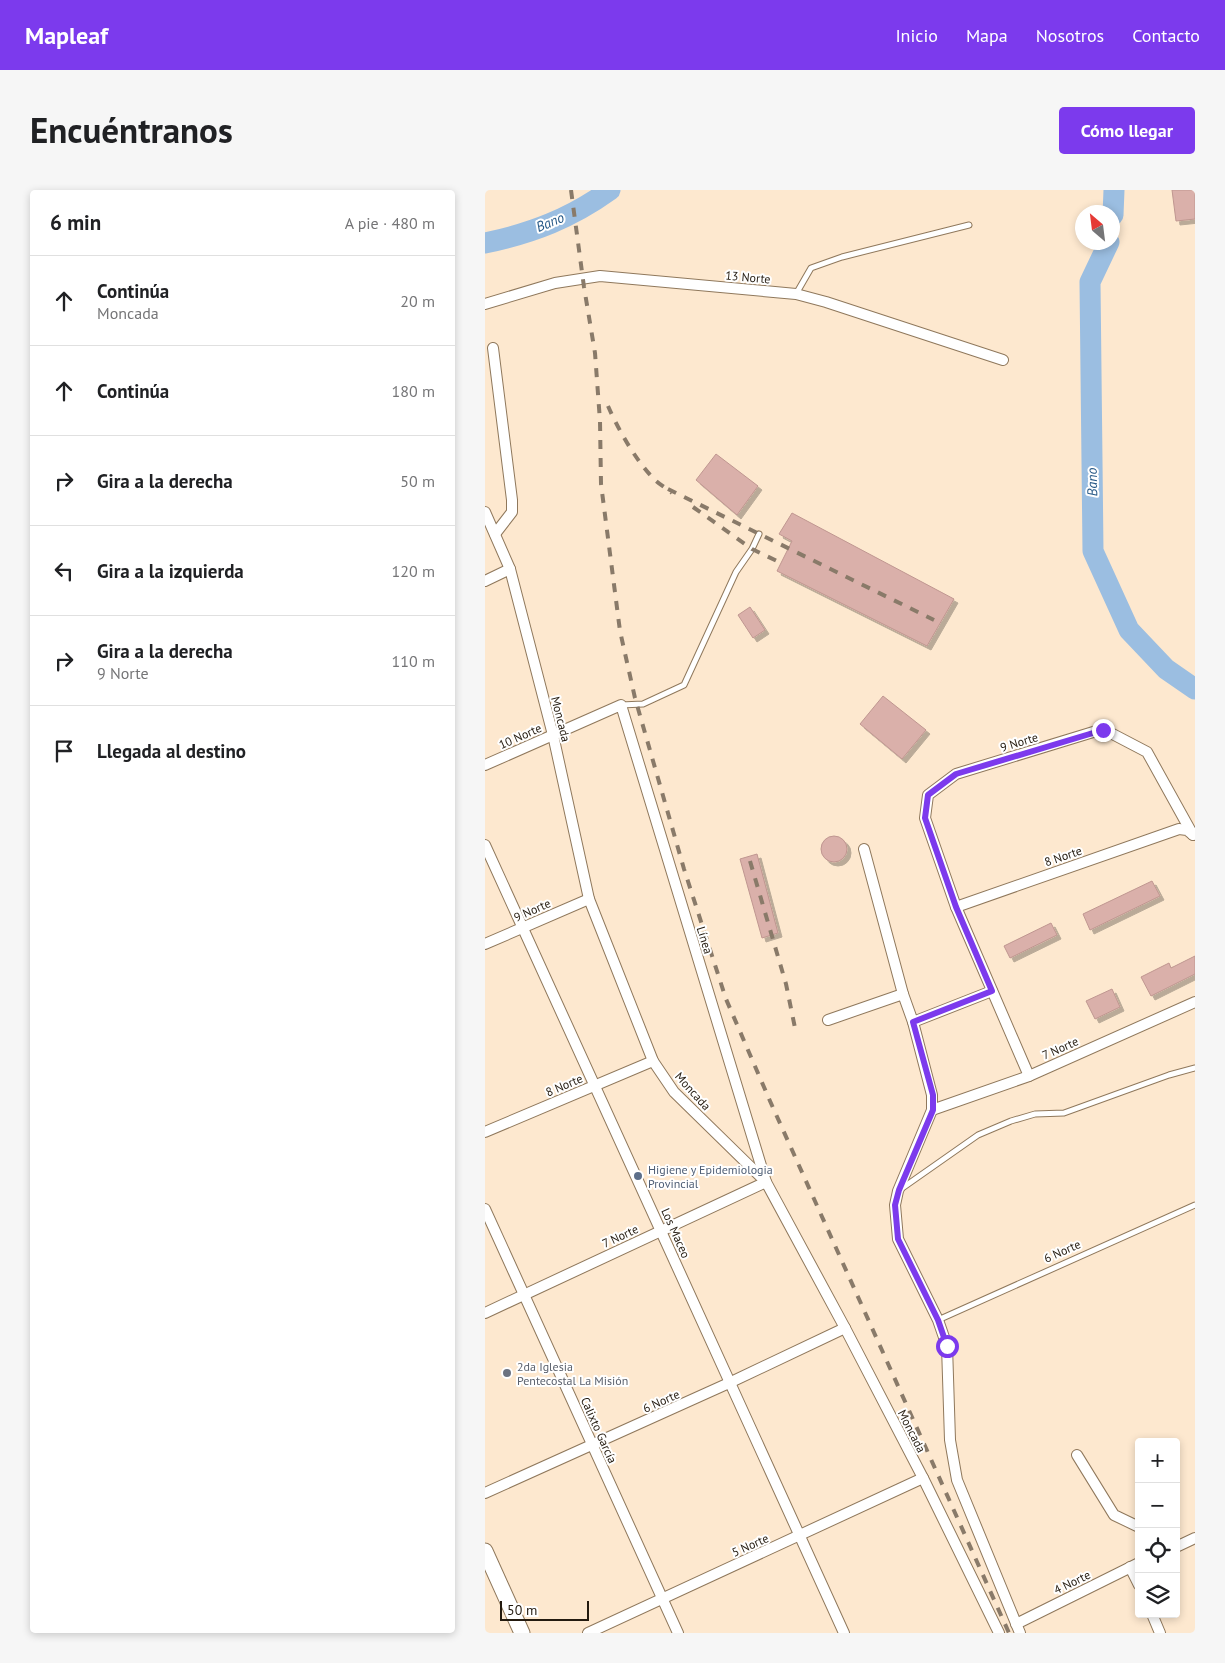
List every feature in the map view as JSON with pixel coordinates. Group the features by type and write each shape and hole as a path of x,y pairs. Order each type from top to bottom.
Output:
{"main road":[{"path":"485,1551 522,1633"}],"street":[{"name":"13 Norte","path":"485,304 555,283 600,276 796,294 1003,360"},
{"path":"493,348 512,500 511,512 495,534"},
{"name":"Moncada","path":"485,512 511,569 553,735 589,899 653,1061 674,1092 766,1182 923,1478 997,1632"},
{"path":"485,581 511,569"},
{"name":"10 Norte","path":"485,765 621,704"},
{"name":"Línea","path":"621,704 766,1182"},
{"name":"9 Norte","path":"956,907 925,818 928,795 956,774 1103,730 1147,752 1194,836"},
{"name":"8 Norte","path":"956,907 1179,829 1187,830 1194,836"},
{"name":"Los Maceo","path":"485,844 662,1231 729,1384 844,1633"},
{"path":"864,849 903,994 913,1022 933,1095 933,1110 899,1190 895,1205 898,1239 938,1320 947,1346 950,1440 957,1480 1018,1628"},
{"name":"9 Norte","path":"485,944 589,899"},
{"path":"956,907 1029,1076"},
{"path":"913,1022 992,991"},
{"path":"828,1020 903,994"},
{"name":"7 Norte","path":"933,1110 1029,1076 1195,1002"},
{"name":"8 Norte","path":"485,1132 653,1061"},
{"name":"7 Norte","path":"485,1313 766,1182"},
{"name":"Calixto García","path":"485,1209 678,1633"},
{"name":"6 Norte","path":"485,1493 729,1384 845,1328"},
{"path":"1077,1455 1114,1515 1135,1525"},
{"name":"5 Norte","path":"588,1633 923,1478"},
{"path":"1180,1545 1195,1538"},
{"name":"4 Norte","path":"1018,1628 1135,1565"},
{"path":"1154,1618 1161,1633"}],"lane":[{"path":"796,294 811,268 842,257 969,226"},
{"path":"621,704 643,704 684,685 736,572 752,549 759,534"},
{"path":"899,1190 960,1146 1011,1121 1035,1114 1064,1113 1169,1075 1194,1068"},
{"name":"6 Norte","path":"938,1320 1195,1205"}],"building":[{"path":"1172,190 1195,190 1195,219 1176,221"},
{"path":"716,454 758,486 737,515 696,480"},
{"path":"792,513 954,599 927,646 777,571 792,541 779,534"},
{"path":"750,607 765,630 753,638 738,615"},
{"path":"883,696 926,730 902,759 860,724"},
{"path":"834,836 843,840 847,849 843,858 834,862 825,858 821,849 825,840"},
{"path":"757,854 778,933 762,938 740,859"},
{"path":"1152,881 1160,896 1090,930 1083,914"},
{"path":"1051,923 1057,935 1010,958 1004,946"},
{"path":"1195,956 1195,974 1151,996 1141,977 1169,963 1171,968"},
{"path":"1112,989 1120,1007 1095,1019 1086,1001"}],"waterway":[{"name":"Bano","path":"485,243 551,223 581,209 610,190"},
{"name":"Bano","path":"1113,205 1114,190"},
{"name":"Bano","path":"1105,250 1090,282 1093,551 1129,630 1166,669 1195,689"}],"railway":[{"path":"571,190 595,353 600,421 601,484 620,631 635,698 684,869 726,999 1009,1633"},
{"path":"608,406 634,454 654,479 672,493"},
{"path":"668,489 934,620"},
{"path":"693,507 752,549 781,563"},
{"path":"750,861 786,984 795,1028"}],"place":[{"name":"Higiene y Epidemiologia Provincial","path":"638,1176"},
{"name":"2da Iglesia Pentecostal La Misión","path":"507,1373"}],"route":[{"path":"947,1346 938,1320 898,1239 895,1205 899,1190 933,1110 933,1095 913,1022 992,991 956,907 925,818 928,795 956,774 1103,730"}]}
